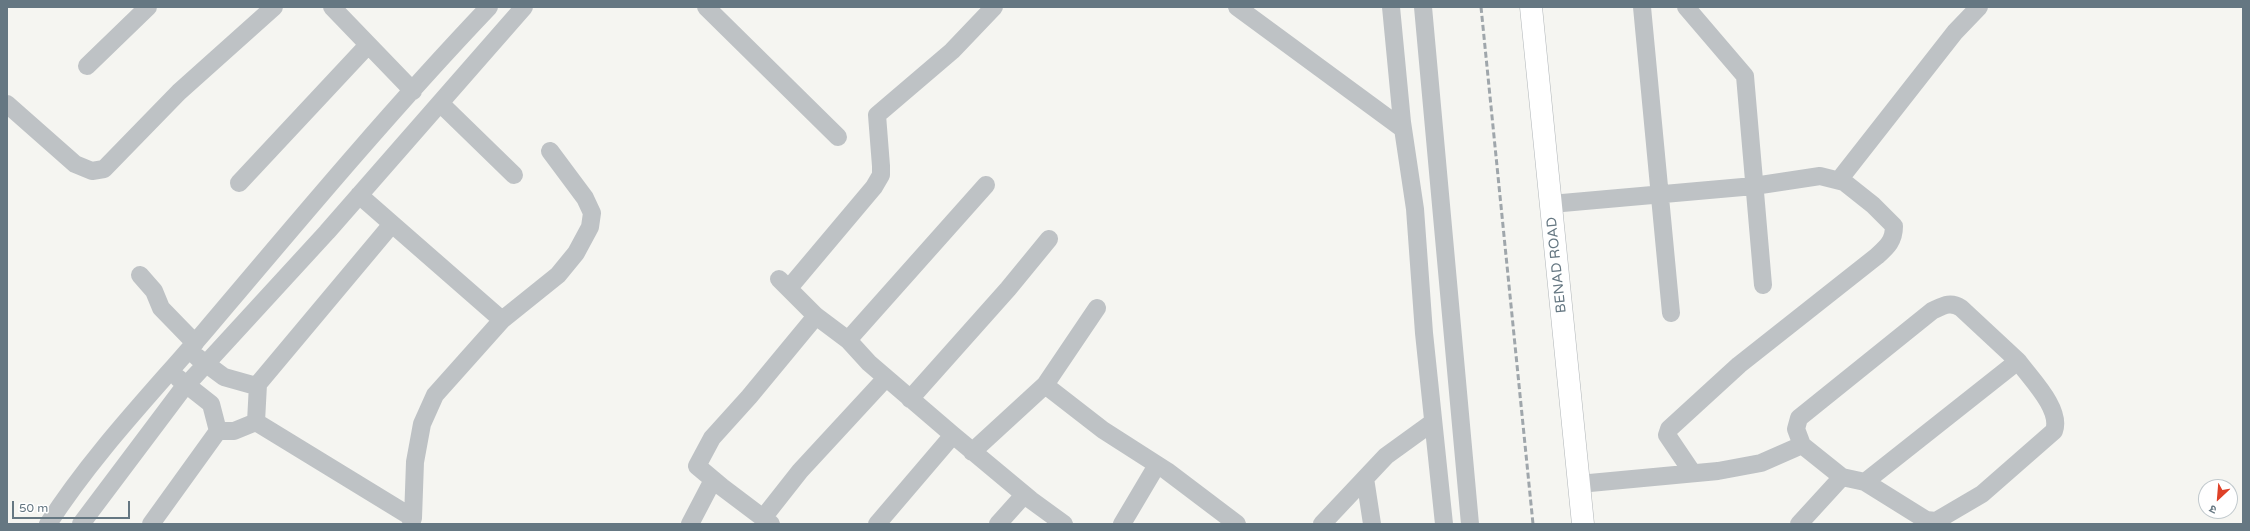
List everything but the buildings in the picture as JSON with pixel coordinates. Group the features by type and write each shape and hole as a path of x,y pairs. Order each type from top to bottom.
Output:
{"main road":[{"name":"BENAD ROAD","path":"1531,7 1583,524"}],"street":[{"path":"87,66 148,7"},
{"path":"7,104 75,164 92,171 104,169 178,92 274,7"},
{"path":"332,7 413,91"},
{"path":"48,524 108,441 170,372 328,185 440,59 489,7"},
{"path":"81,524 187,385 359,195 524,7"},
{"path":"706,7 838,137"},
{"path":"994,7 952,51 877,115 881,175 874,186 784,283 816,316 848,340 886,378 952,436 1024,495 1064,524"},
{"path":"1237,7 1403,129"},
{"path":"1391,7 1403,129 1415,209 1424,333 1444,524"},
{"path":"1423,7 1470,524"},
{"path":"1642,7 1658,194 1671,313"},
{"path":"1686,7 1745,76 1763,285"},
{"path":"1839,180 1955,32 1979,7"},
{"path":"239,183 368,45"},
{"path":"440,103 514,175"},
{"path":"256,422 412,521 415,462 422,424 435,394 502,320 558,276 576,253 590,227 592,213 584,198 550,151"},
{"path":"1551,204 1754,186 1820,176 1839,180 1859,193 1894,226 1894,235 1890,244 1739,365 1669,429 1667,436 1692,472"},
{"path":"848,340 986,185"},
{"path":"359,195 502,320"},
{"path":"256,422 258,411 256,386 392,224"},
{"path":"910,399 1008,289 1049,239"},
{"path":"140,274 154,291 161,308 206,364 224,377 256,386"},
{"path":"1946,304 1954,304 1961,308 2018,361 2053,409 2057,423 2054,431 1982,494 1936,521 1926,520 1865,482 1842,477 1802,446 1796,429 1799,418 1932,311 1946,304"},
{"path":"972,452 1045,384 1097,308"},
{"path":"816,316 749,398 712,438 697,466 767,521 800,472 886,378"},
{"path":"1865,482 2018,361"},
{"path":"170,372 211,404 218,430"},
{"path":"1045,384 1103,430 1157,465 1237,524"},
{"path":"218,430 234,431 256,422"},
{"path":"1322,524 1386,456 1433,422"},
{"path":"151,524 218,430"},
{"path":"877,524 952,436"},
{"path":"1579,484 1692,472 1718,471 1761,464 1802,446"},
{"path":"1122,524 1157,465"},
{"path":"1799,524 1842,477"},
{"path":"1365,478 1372,524"},
{"path":"690,524 713,480"},
{"path":"998,524 1024,495"}],"railway":[{"path":"1481,7 1533,524"}]}
